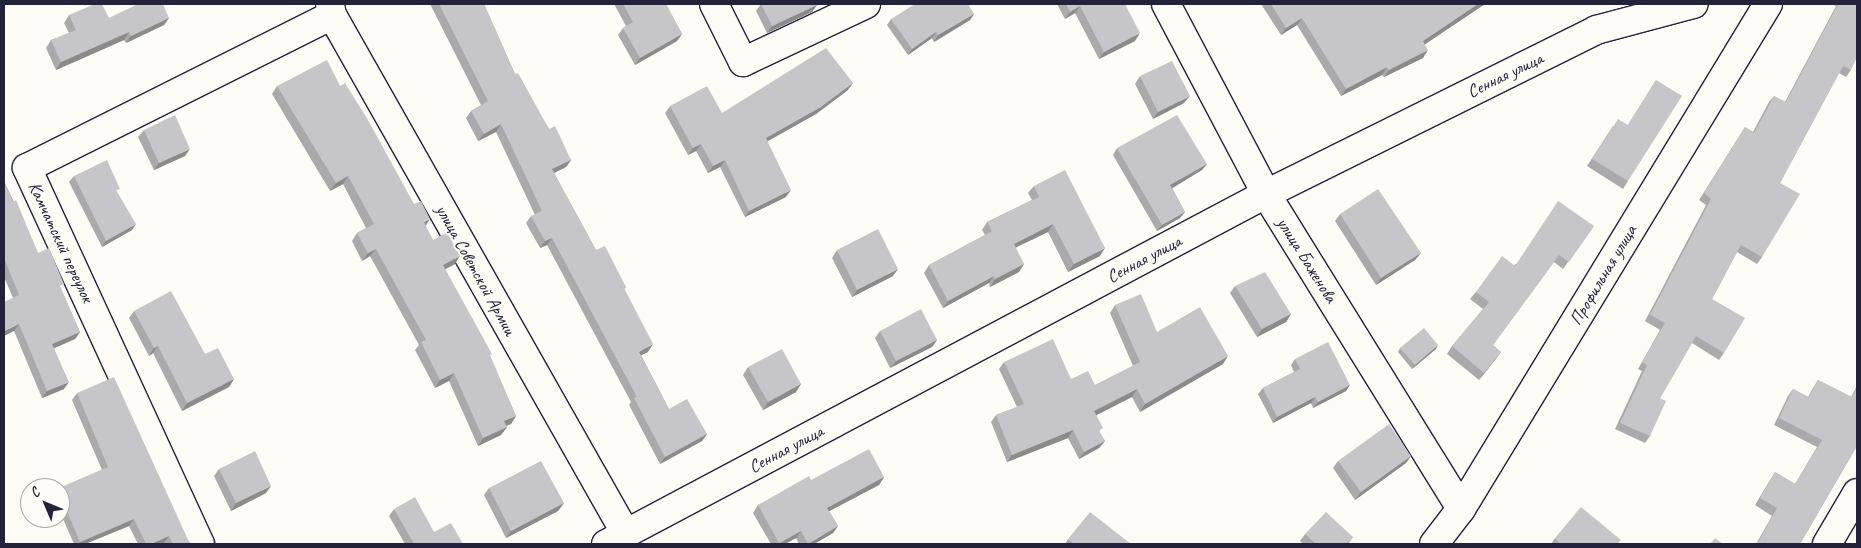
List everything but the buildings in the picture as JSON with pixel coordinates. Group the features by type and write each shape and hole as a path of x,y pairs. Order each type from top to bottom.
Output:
{"street":[{"path":"714,4 742,62 866,4"},
{"name":"улица Баженова","path":"1166,4 1266,194 1461,509"},
{"name":"Сенная улица","path":"616,539 1266,194 1596,30 1694,4"},
{"name":"Профильная улица","path":"1434,544 1461,509 1768,4"},
{"name":"улица Советской Армии","path":"331,10 616,539"},
{"name":"Камчатский переулок","path":"200,544 27,168 331,10"},
{"path":"1827,544 1857,493"}]}
